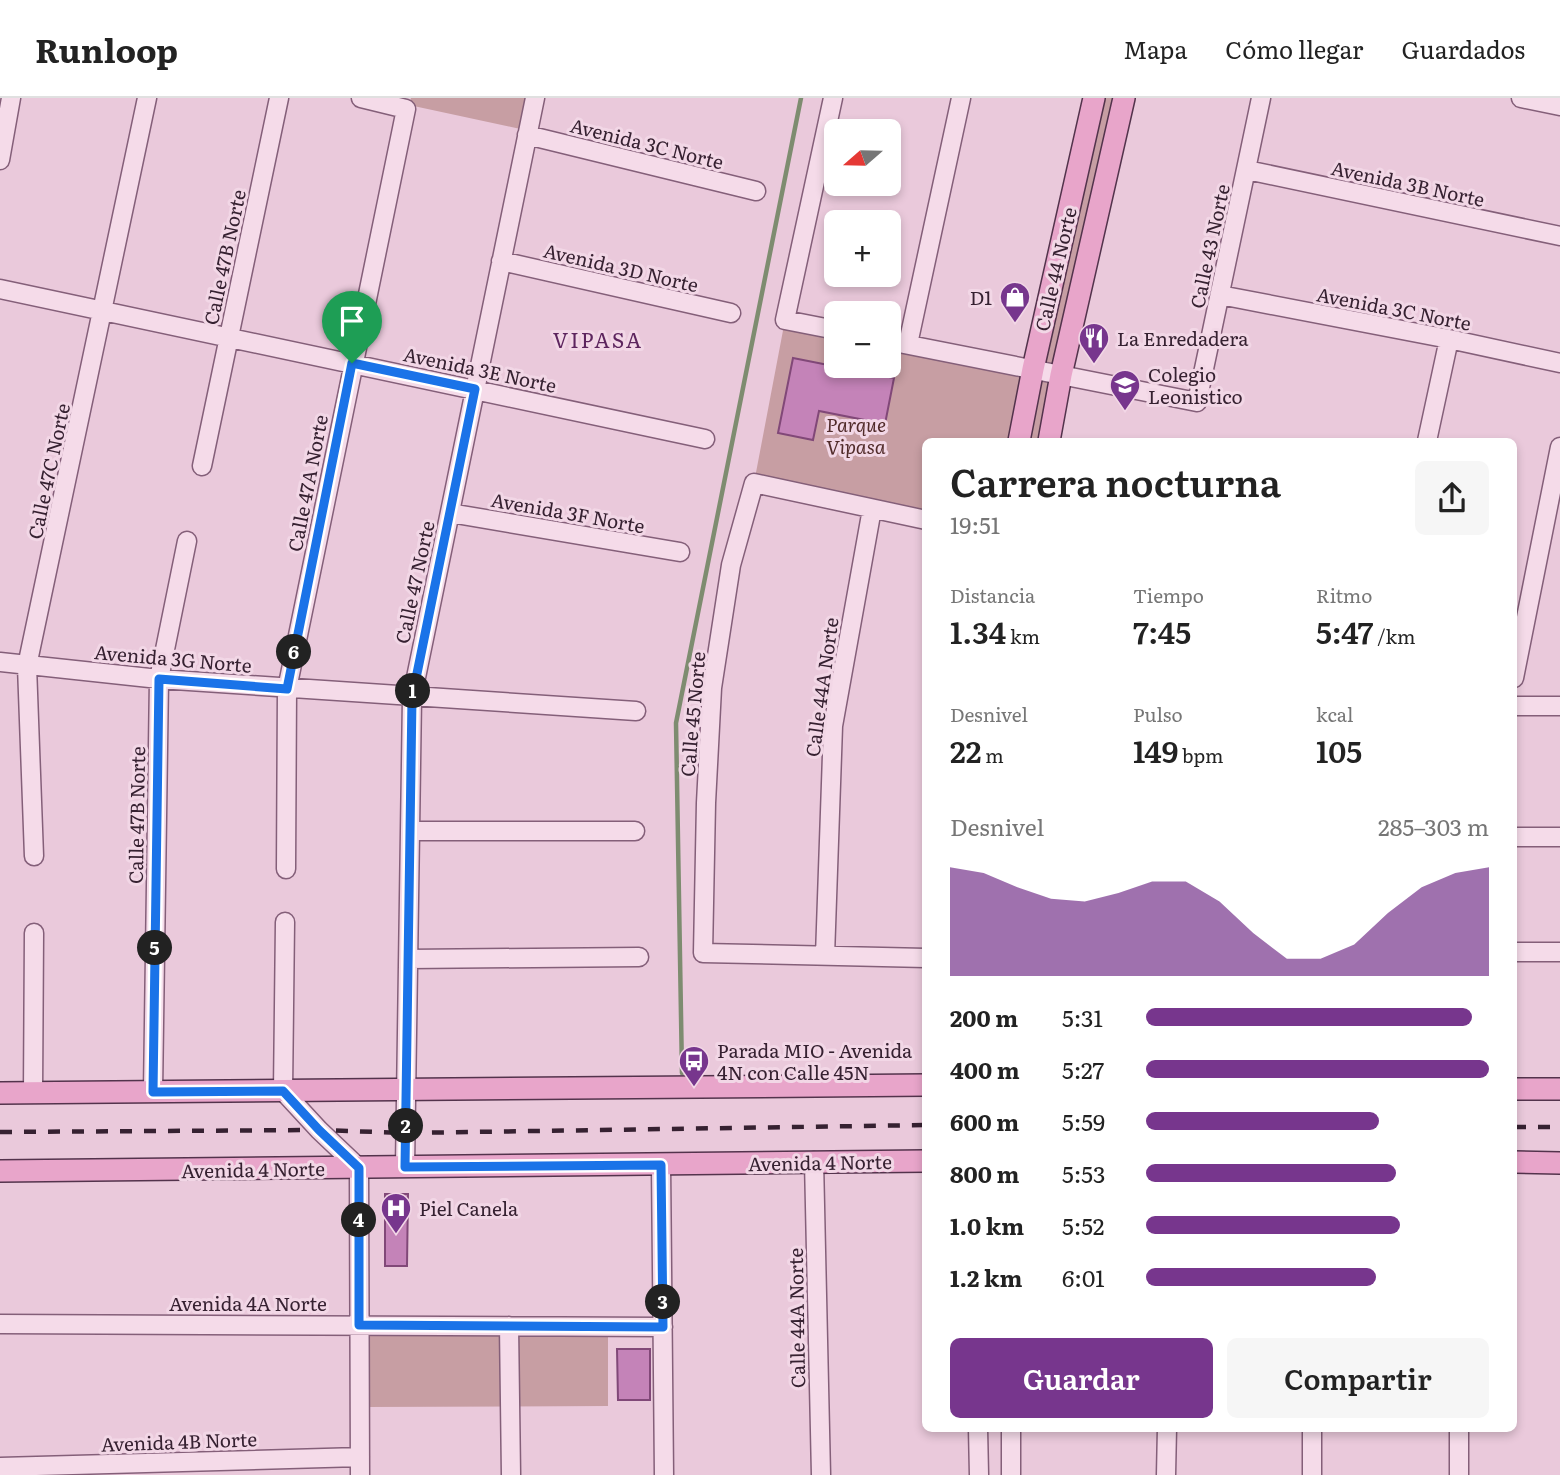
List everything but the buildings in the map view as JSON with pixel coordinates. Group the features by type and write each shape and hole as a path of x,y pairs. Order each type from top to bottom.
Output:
{"main road":[{"name":"Calle 44 Norte","path":"1020,438 1032,369 1094,98"},
{"name":"Calle 44 Norte","path":"1050,438 1061,375 1124,98"},
{"path":"0,1093 922,1085"},
{"path":"1517,1088 1560,1089"},
{"name":"Avenida 4 Norte","path":"0,1171 922,1161"},
{"path":"1517,1162 1560,1163"}],"street":[{"path":"0,160 11,98"},
{"name":"Calle 47C Norte","path":"34,856 27,666 147,98"},
{"name":"Calle 47B Norte","path":"202,466 279,98"},
{"name":"Calle 47A Norte","path":"286,869 287,689 406,109 361,98"},
{"name":"Calle 47 Norte","path":"405,1167 412,698 535,98"},
{"path":"824,328 785,320 832,98"},
{"path":"908,344 961,98"},
{"name":"Calle 43 Norte","path":"1061,375 1197,402 1261,98"},
{"path":"1521,98 1560,106"},
{"name":"Avenida 3C Norte","path":"527,135 757,191"},
{"name":"Avenida 3B Norte","path":"1247,170 1560,236"},
{"name":"Avenida 3D Norte","path":"501,261 731,313"},
{"name":"Avenida 3E Norte","path":"0,289 705,439"},
{"name":"Avenida 3C Norte","path":"1220,295 1560,363"},
{"path":"1428,438 1450,339"},
{"path":"901,343 1061,375"},
{"path":"1517,663 1560,447"},
{"name":"Calle 45 Norte","path":"825,956 703,953 706,790 712,688 731,565 754,483 872,509"},
{"path":"872,509 922,519"},
{"name":"Calle 44A Norte","path":"825,956 833,726 872,509"},
{"name":"Avenida 3F Norte","path":"450,513 680,552"},
{"name":"Calle 47B Norte","path":"153,1092 159,679 187,541"},
{"name":"Avenida 3G Norte","path":"0,662 287,689 636,711"},
{"path":"1517,706 1560,706"},
{"path":"410,831 635,831"},
{"path":"1517,836 1560,836"},
{"path":"285,922 283,1091 359,1168 360,1475"},
{"path":"33,1093 34,933"},
{"path":"1517,952 1560,952"},
{"path":"825,956 922,958"},
{"path":"408,959 639,957"},
{"name":"Calle 44A Norte","path":"814,1161 821,1475"},
{"path":"661,1165 664,1475"},
{"name":"Avenida 4A Norte","path":"0,1324 663,1327"},
{"path":"509,1326 510,1475"},
{"path":"978,1432 979,1475"},
{"path":"1011,1432 1011,1475"},
{"path":"1166,1475 1167,1432"},
{"path":"1312,1432 1312,1475"},
{"path":"1459,1432 1459,1475"},
{"name":"Avenida 4B Norte","path":"0,1468 360,1457"}],"green space":[{"path":"411,98 532,98 525,130 409,105"},
{"name":"Parque Vipasa","path":"1094,98 1124,98 1050,438 922,438 922,519 754,483 785,320 824,328 824,378 901,378 901,343 1033,369"},
{"path":"608,1331 608,1406 365,1407 364,1332"}],"waterway":[{"path":"682,1073 676,723 801,98"}],"railway":[{"path":"0,1132 319,1130 405,1133 922,1125"},
{"path":"1517,1127 1560,1127"}],"place":[{"name":"D1","path":"1015,324"},
{"name":"La Enredadera","path":"1094,365"},
{"name":"Colegio Leonistico","path":"1125,412"},
{"name":"Parada MIO - Avenida 4N con Calle 45N","path":"694,1088"},
{"name":"Piel Canela","path":"396,1235"}],"district":[{"name":"VIPASA","path":"598,338"}],"route":[{"path":"352,363 475,389 412,698 405,1167 661,1165 663,1327 359,1325 359,1168 283,1091 153,1092 159,679 287,689 352,363"}]}
